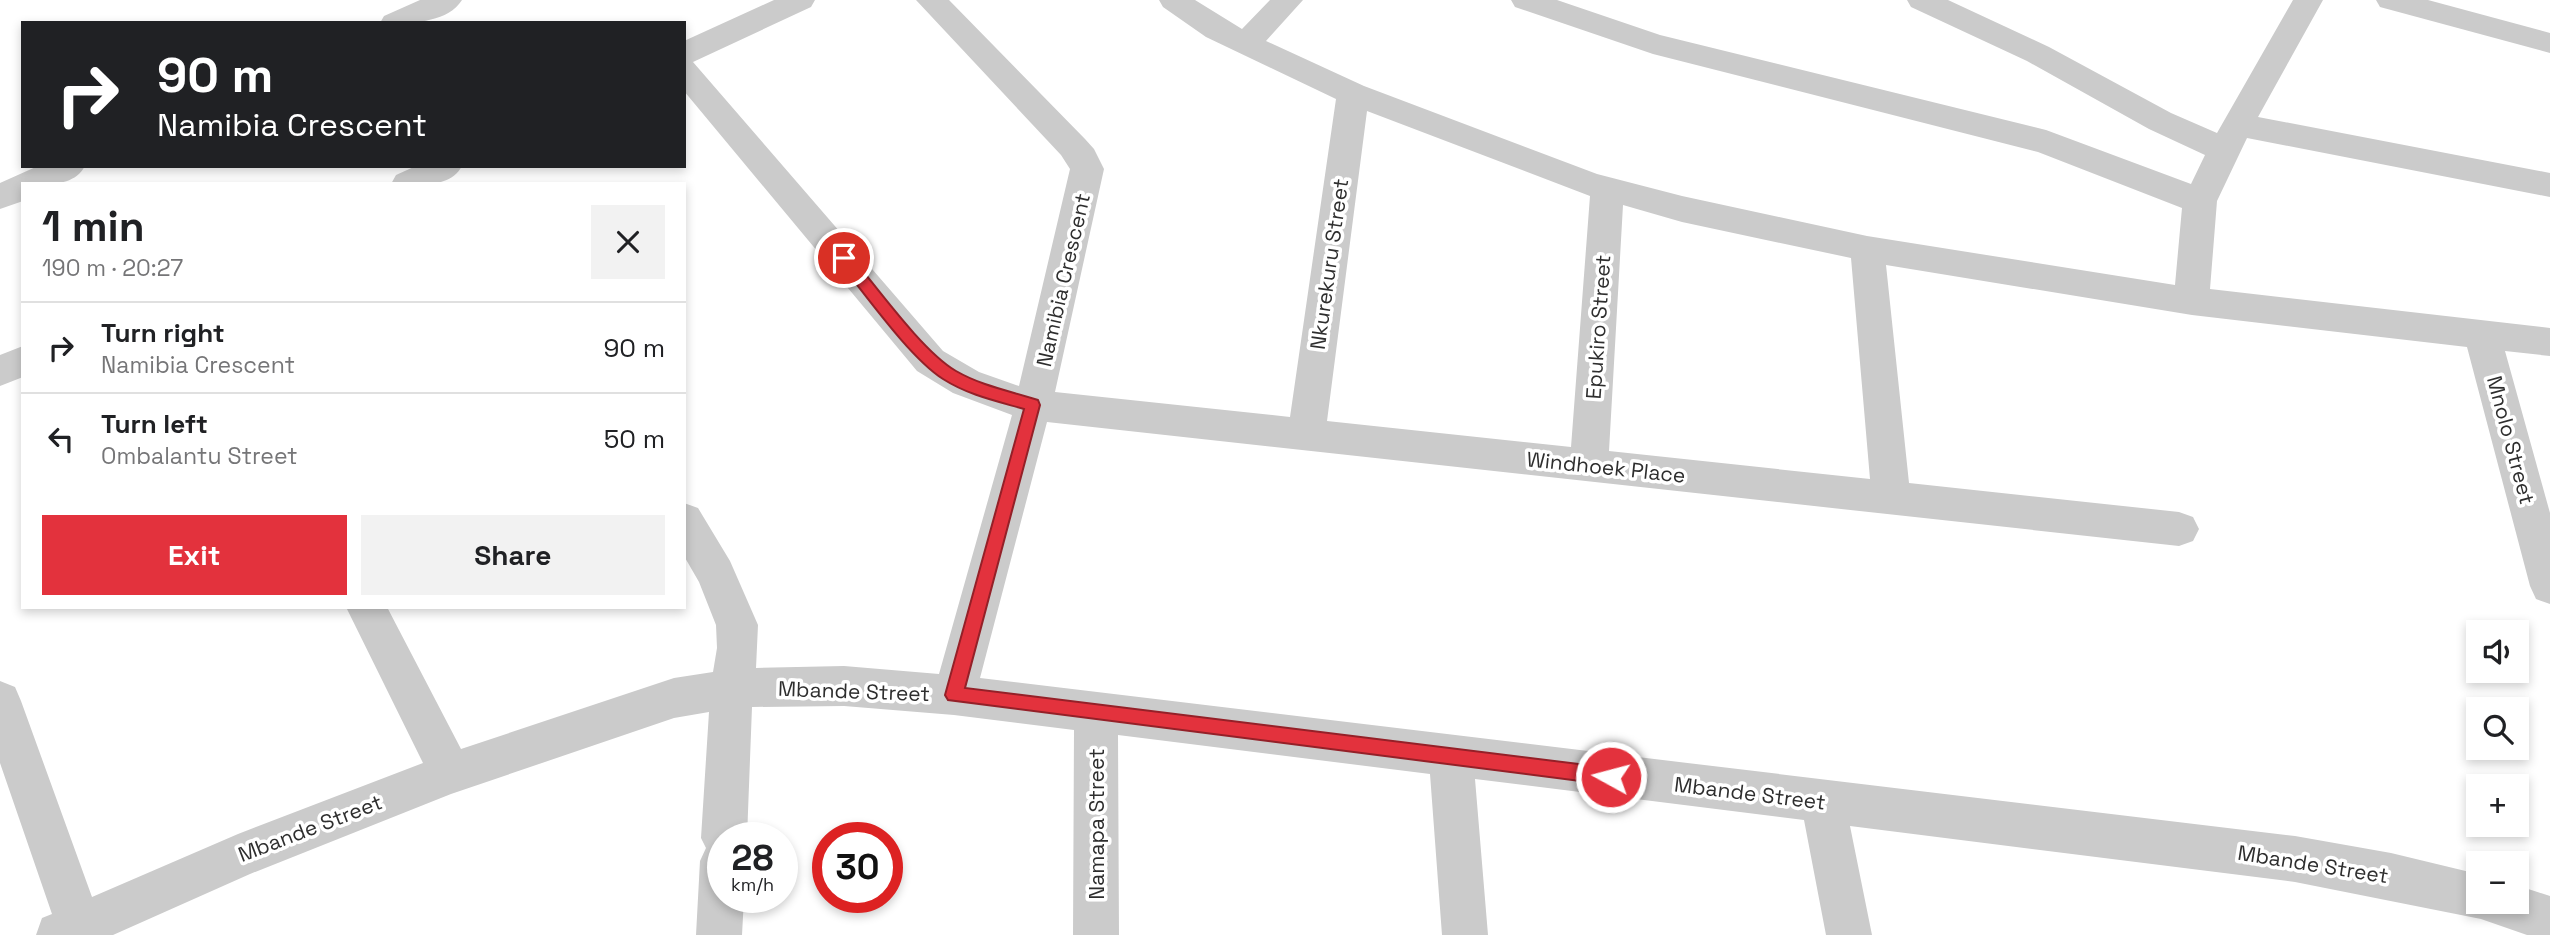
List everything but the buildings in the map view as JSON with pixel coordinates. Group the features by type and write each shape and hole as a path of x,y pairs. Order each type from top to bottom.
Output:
{"street":[{"path":"400,21 447,0"},
{"path":"686,53 800,0"},
{"name":"Namibia Crescent","path":"931,0 1073,147 1082,157 1087,169 1033,405 954,695"},
{"path":"1174,0 1201,20 1245,44 1353,94 1510,155 1607,189 1682,209 1867,249 2192,301 2550,342"},
{"path":"1245,44 1288,0"},
{"path":"1526,0 1653,44 2046,142 2200,201"},
{"path":"1922,0 2038,54 2160,121 2231,137 2550,184"},
{"path":"2192,301 2193,259 2200,201 2231,137 2308,0"},
{"path":"2391,0 2550,43"},
{"name":"Windhoek Place","path":"686,72 930,361 949,375 980,390 1033,405 2179,529"},
{"name":"Nkurekuru Street","path":"1306,435 1353,94"},
{"path":"33,182 65,168"},
{"path":"412,182 444,168"},
{"path":"0,197 21,188"},
{"name":"Epukiro Street","path":"1589,465 1607,189"},
{"path":"1867,249 1891,498"},
{"name":"Mnolo Street","path":"2482,334 2550,586"},
{"path":"0,371 21,361"},
{"path":"686,523 716,574 730,602 737,625 738,648 732,688 725,822"},
{"path":"367,609 451,773"},
{"name":"Mbande Street","path":"73,931 238,856 451,773 622,713 674,698 732,688 844,687 954,695 1451,758 2295,859 2391,876 2466,894"},
{"path":"0,701 73,931"},
{"name":"Namapa Street","path":"1096,713 1096,935"},
{"path":"1451,758 1465,935"},
{"path":"1823,802 1849,935"},
{"path":"2529,912 2550,919"},
{"path":"719,935 720,913"}],"route":[{"path":"844,258 930,361 949,375 980,390 1033,405 954,695 1611,777"}]}
